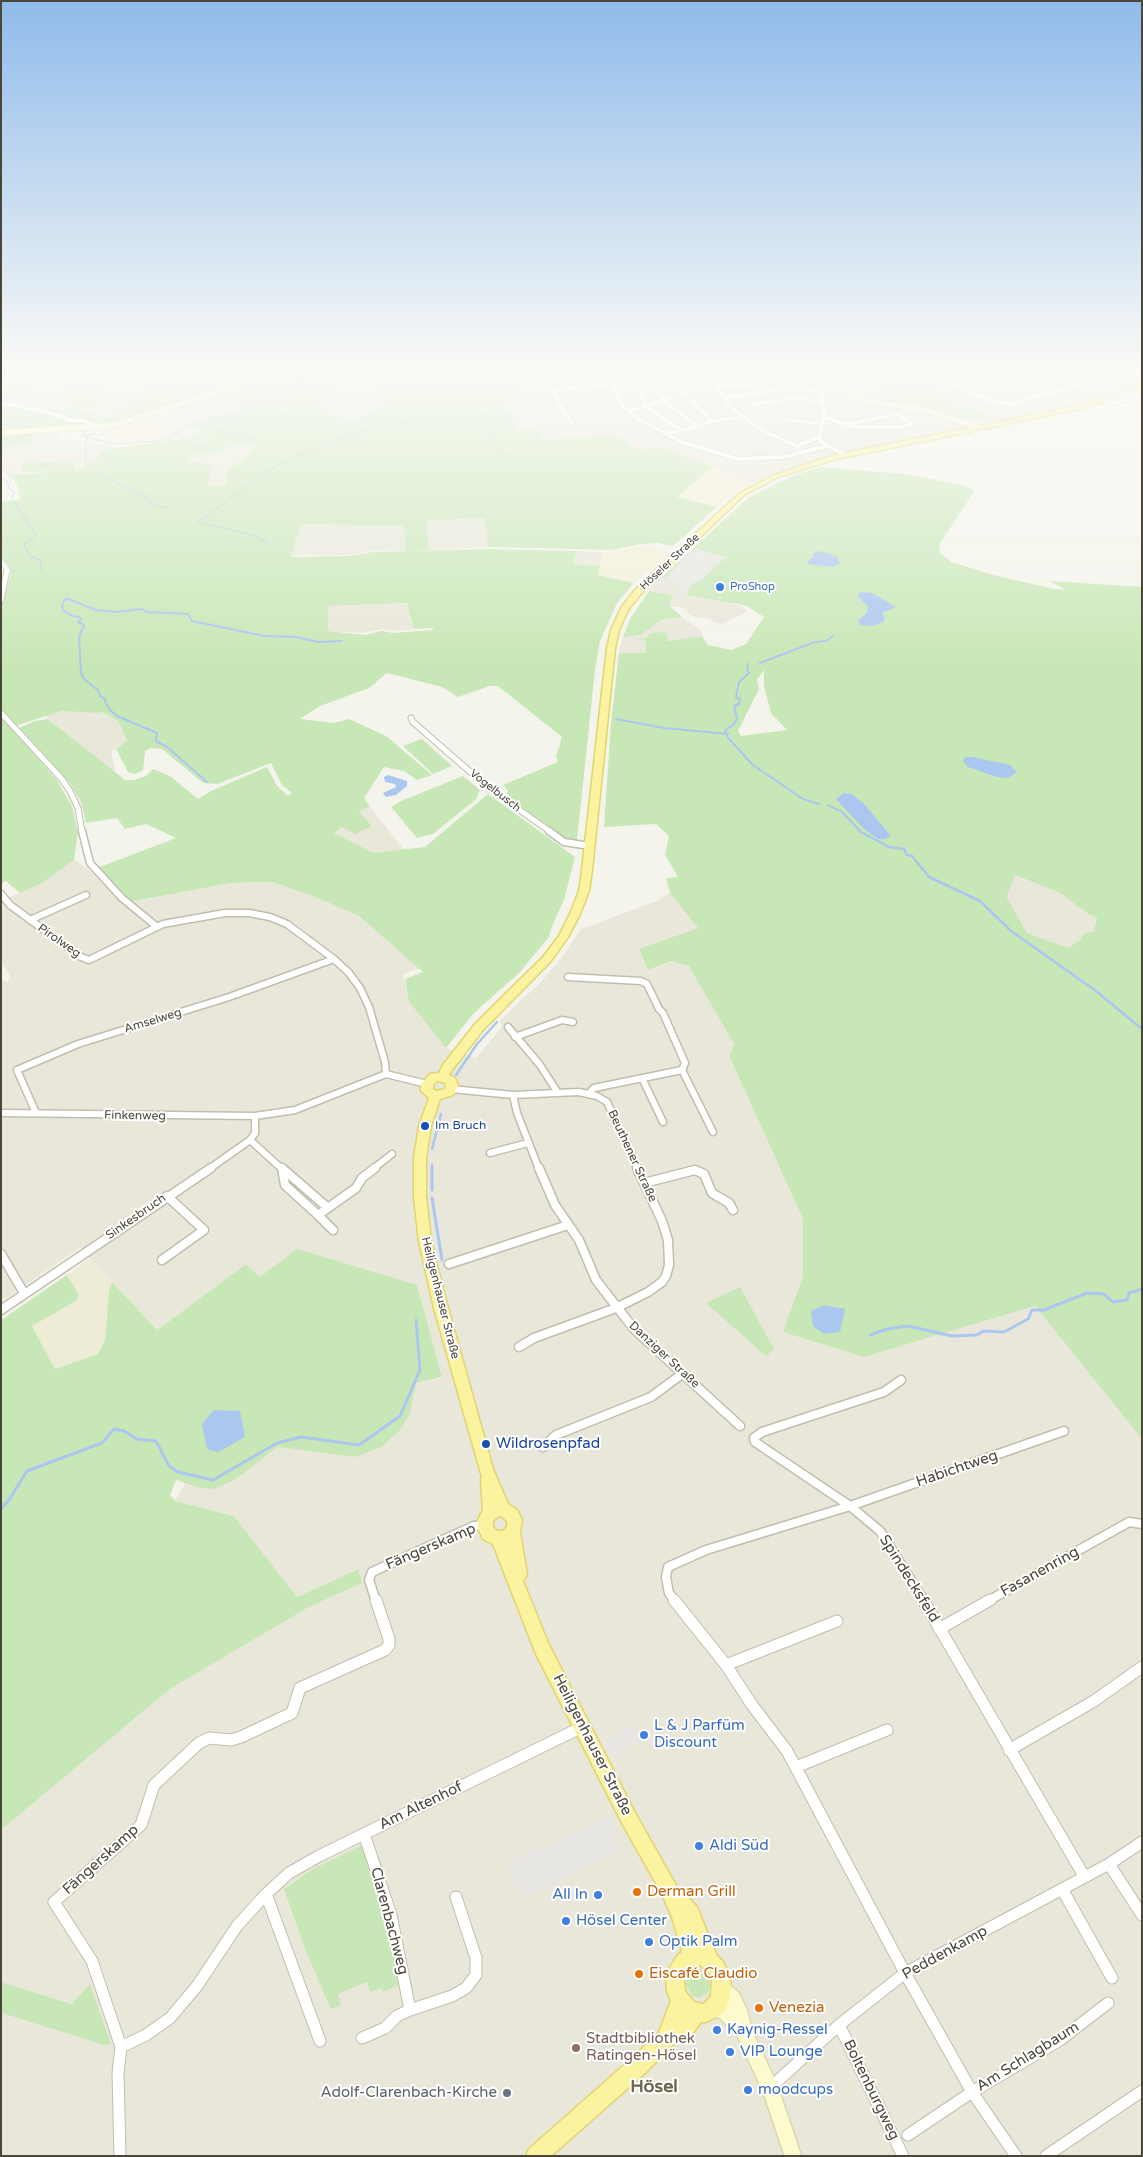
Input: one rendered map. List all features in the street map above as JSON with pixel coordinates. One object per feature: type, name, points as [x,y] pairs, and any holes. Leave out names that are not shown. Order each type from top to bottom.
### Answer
[{"type":"main road","name":"Höseler Straße","points":[[590,846],[609,662],[616,630],[624,610],[636,594],[652,578],[742,494],[776,476],[803,468]]},
{"type":"main road","points":[[443,1077],[447,1068],[479,1027],[534,975],[564,937],[576,914],[584,891],[590,846]]},
{"type":"main road","points":[[434,1077],[443,1077],[451,1081],[451,1089],[445,1095],[435,1096],[427,1091],[426,1084],[434,1077]]},
{"type":"main road","name":"Heiligenhauser Straße","points":[[435,1096],[425,1126],[420,1158],[420,1197],[424,1234],[441,1308],[486,1469],[493,1516]]},
{"type":"main road","points":[[508,1512],[515,1521],[513,1532],[504,1539],[498,1539],[489,1535],[493,1516],[508,1512]]},
{"type":"main road","name":"Heiligenhauser Straße","points":[[513,1532],[524,1599]]},
{"type":"main road","name":"Heiligenhauser Straße","points":[[498,1539],[524,1599],[542,1648],[628,1817],[668,1888],[691,1913],[699,1930],[701,1958]]},
{"type":"main road","points":[[536,2156],[666,2038],[686,2026],[705,2011],[720,2000],[721,1978],[717,1968],[701,1958],[684,1961],[678,1969],[675,1980],[676,1991],[680,2001],[687,2009],[705,2011],[724,2011],[745,2034]]},
{"type":"main road","points":[[722,1989],[732,1997],[739,2011],[745,2034],[770,2088],[793,2156]]},
{"type":"main road","points":[[666,2038],[680,2001]]},
{"type":"street","points":[[1,561],[8,571],[1,600]]},
{"type":"street","points":[[1,713],[61,778],[70,791],[78,808],[87,857],[95,869],[122,898],[156,926],[225,913],[249,913],[270,917],[287,924],[334,959],[349,973],[360,988],[369,1007],[385,1062],[386,1074],[426,1084]]},
{"type":"street","name":"Vogelbusch","points":[[411,718],[413,722],[491,790],[564,842],[590,846]]},
{"type":"street","name":"Pirolweg","points":[[1,894],[10,905],[30,920],[81,957],[89,960],[156,926]]},
{"type":"street","name":"Pirolweg","points":[[30,920],[86,895]]},
{"type":"street","name":"Amselweg","points":[[36,1113],[17,1070],[78,1044],[229,997],[334,959]]},
{"type":"street","points":[[568,977],[641,981],[647,984],[681,1051],[685,1063],[682,1070],[713,1132]]},
{"type":"street","points":[[515,1036],[562,1020],[572,1022]]},
{"type":"street","points":[[508,1027],[540,1065],[558,1094]]},
{"type":"street","points":[[451,1089],[513,1096],[589,1092],[594,1088],[682,1070]]},
{"type":"street","name":"Finkenweg","points":[[1,1113],[269,1115],[295,1110],[386,1074]]},
{"type":"street","points":[[642,1078],[663,1122]]},
{"type":"street","name":"Beuthener Straße","points":[[519,1347],[534,1338],[616,1308],[648,1292],[662,1282],[666,1276],[669,1265],[668,1240],[607,1102],[589,1092]]},
{"type":"street","name":"Danziger Straße","points":[[513,1096],[514,1106],[528,1143],[555,1205],[579,1240],[596,1280],[634,1329],[740,1426]]},
{"type":"street","points":[[256,1116],[254,1133],[250,1140],[328,1208]]},
{"type":"street","name":"Sinkesbruch","points":[[1,1310],[250,1140]]},
{"type":"street","points":[[490,1154],[528,1143]]},
{"type":"street","points":[[318,1215],[356,1188],[362,1178],[392,1154]]},
{"type":"street","points":[[282,1168],[285,1185],[333,1230]]},
{"type":"street","points":[[644,1183],[695,1170],[704,1174],[712,1193],[729,1203],[733,1210]]},
{"type":"street","points":[[162,1260],[204,1230],[167,1196]]},
{"type":"street","points":[[449,1264],[568,1225]]},
{"type":"street","points":[[1,1254],[24,1293]]},
{"type":"street","points":[[543,1447],[556,1435],[651,1397],[682,1374]]},
{"type":"street","points":[[850,1506],[771,1454],[755,1442],[754,1438],[762,1432],[884,1392],[901,1380]]},
{"type":"street","name":"Habichtweg","points":[[850,1506],[1064,1431]]},
{"type":"street","points":[[850,1506],[706,1550],[668,1567],[666,1577],[669,1593],[713,1651],[726,1665],[796,1767],[905,1973]]},
{"type":"street","name":"Spindecksfeld","points":[[850,1506],[880,1531],[900,1561],[1084,1876]]},
{"type":"street","name":"Fängerskamp","points":[[121,2047],[92,1961],[54,1902],[142,1825],[154,1785],[199,1743],[209,1738],[231,1740],[292,1713],[300,1688],[385,1650],[389,1646],[389,1639],[369,1580],[372,1572],[493,1516]]},
{"type":"street","name":"Fasanenring","points":[[939,1629],[1130,1522],[1142,1524]]},
{"type":"street","points":[[726,1665],[837,1621]]},
{"type":"street","points":[[1009,1750],[1094,1700],[1142,1667]]},
{"type":"street","name":"Am Altenhof","points":[[121,2047],[146,2035],[170,2018],[197,1986],[237,1926],[266,1894],[289,1873],[318,1856],[583,1727]]},
{"type":"street","points":[[796,1767],[887,1730]]},
{"type":"street","name":"Clarenbachweg","points":[[364,1834],[391,1915],[410,2010]]},
{"type":"street","name":"Peddenkamp","points":[[770,2088],[839,2025],[905,1973],[1109,1864],[1142,1842]]},
{"type":"street","points":[[1109,1864],[1142,1915]]},
{"type":"street","points":[[1062,1889],[1112,1978]]},
{"type":"street","points":[[266,1894],[320,2041]]},
{"type":"street","points":[[362,2038],[385,2028],[397,2016],[452,1996],[466,1988],[476,1975],[476,1958],[456,1897]]},
{"type":"street","name":"Am Schlagbaum","points":[[905,1973],[972,2092],[1016,2156]]},
{"type":"street","name":"Am Schlagbaum","points":[[908,2135],[972,2092],[1060,2040],[1108,2003]]},
{"type":"street","name":"Boltenburgweg","points":[[839,2025],[903,2156]]},
{"type":"street","points":[[120,2156],[118,2073],[121,2047]]},
{"type":"street","points":[[1046,2156],[1142,2091]]},
{"type":"shaded area","points":[[1,468],[82,468],[22,475],[1,472]]},
{"type":"shaded area","points":[[192,468],[231,468],[228,469],[226,485],[208,487]]},
{"type":"shaded area","points":[[712,468],[753,483],[717,507],[677,497]]},
{"type":"shaded area","points":[[713,468],[796,468],[753,483]]},
{"type":"shaded area","points":[[485,518],[488,547],[429,550],[426,521]]},
{"type":"shaded area","points":[[301,524],[405,526],[405,551],[377,550],[347,555],[291,555]]},
{"type":"shaded area","points":[[648,546],[672,552],[634,583],[598,575],[603,552]]},
{"type":"shaded area","points":[[694,548],[726,557],[700,581],[692,584],[682,601],[674,600],[682,587],[664,579]]},
{"type":"shaded area","points":[[577,551],[603,552],[600,566],[573,564]]},
{"type":"shaded area","points":[[661,578],[689,588],[687,594],[742,606],[748,611],[722,624],[713,622],[710,619],[692,616],[681,607],[671,607],[670,601],[673,595],[649,591],[653,584]]},
{"type":"shaded area","points":[[408,603],[414,629],[392,631],[381,629],[362,633],[327,631],[328,606]]},
{"type":"shaded area","points":[[682,617],[702,631],[702,636],[668,641],[660,633],[656,632],[645,638],[630,640],[646,640],[646,653],[619,653],[623,637],[641,635],[661,620]]},
{"type":"shaded area","points":[[62,711],[103,712],[118,721],[127,740],[111,752],[116,774],[45,716]]},
{"type":"shaded area","points":[[370,807],[404,850],[374,853],[334,833],[342,827],[372,826],[359,811]]},
{"type":"shaded area","points":[[74,860],[88,869],[123,904],[231,883],[272,882],[313,896],[359,916],[420,968],[403,974],[409,1002],[446,1048],[476,1058],[503,1026],[499,1021],[541,982],[562,957],[581,929],[657,901],[670,893],[698,928],[639,950],[648,970],[672,961],[689,965],[734,1044],[729,1057],[803,1219],[803,1276],[784,1332],[864,1357],[1035,1306],[1142,1439],[1142,2156],[1,2156],[1,2013],[104,2045],[90,1985],[72,2004],[1,1982],[1,1830],[170,1689],[309,1607],[362,1583],[357,1569],[297,1597],[234,1516],[175,1501],[186,1482],[197,1487],[235,1480],[278,1447],[354,1457],[410,1414],[416,1383],[442,1378],[417,1285],[260,1277],[246,1264],[157,1330],[80,1248],[1,1302],[1,979],[7,982],[11,977],[1,963],[1,898],[3,900],[42,883]]},
{"type":"shaded area","points":[[1015,875],[1060,893],[1085,912],[1097,918],[1093,932],[1084,933],[1079,941],[1068,949],[1027,933],[1007,897]]},
{"type":"shaded area","points":[[90,1258],[112,1282],[109,1291],[105,1341],[98,1354],[55,1369],[32,1326],[76,1301],[79,1295],[67,1275]]},
{"type":"shaded area","points":[[631,1725],[639,1741],[615,1756],[607,1740]]},
{"type":"shaded area","points":[[608,1815],[621,1848],[519,1899],[507,1864]]},
{"type":"green space","points":[[22,468],[211,468],[208,486],[226,485],[227,469],[230,468],[712,468],[677,497],[717,507],[673,546],[658,543],[642,544],[611,550],[488,547],[485,518],[426,521],[429,550],[405,551],[404,526],[301,524],[292,557],[347,556],[373,552],[487,549],[577,551],[573,564],[600,566],[598,575],[634,583],[617,603],[600,641],[595,670],[577,840],[566,841],[506,796],[508,791],[503,785],[558,762],[556,757],[562,737],[498,686],[489,686],[458,697],[442,687],[387,673],[369,688],[320,706],[300,719],[334,723],[349,719],[386,736],[432,775],[417,780],[404,771],[384,767],[364,798],[370,807],[359,811],[372,826],[355,834],[342,827],[334,833],[374,853],[425,847],[488,794],[575,857],[564,900],[549,937],[519,973],[474,1013],[446,1048],[409,1002],[405,979],[423,972],[359,916],[313,896],[272,882],[231,883],[130,902],[97,868],[176,838],[146,824],[125,829],[117,818],[86,823],[81,802],[69,782],[19,728],[35,721],[48,719],[125,780],[134,780],[146,776],[153,769],[170,776],[198,799],[211,791],[267,767],[277,786],[288,796],[292,793],[282,785],[271,763],[217,784],[203,783],[162,749],[151,748],[145,751],[143,770],[135,774],[128,772],[116,749],[127,740],[118,721],[103,712],[62,711],[11,727],[57,780],[72,806],[78,832],[74,860],[42,883],[20,893],[6,881],[1,883],[1,603],[11,575],[8,565],[1,560],[1,502],[21,499],[16,482],[5,473],[22,475],[73,469],[23,472],[21,471]],"holes":[[[407,603],[414,629],[433,628],[433,630],[393,633],[382,631],[365,635],[328,631],[328,606]]]},
{"type":"green space","points":[[818,468],[906,474],[961,485],[975,490],[939,545],[940,553],[951,562],[993,575],[1055,589],[1067,590],[1049,581],[1142,587],[1142,1439],[1035,1306],[864,1357],[783,1332],[803,1276],[803,1219],[729,1056],[734,1044],[689,966],[671,961],[648,970],[639,949],[698,928],[670,893],[666,878],[678,877],[665,855],[669,836],[656,824],[604,827],[611,723],[619,653],[646,653],[646,640],[629,639],[645,638],[650,636],[647,635],[656,632],[666,633],[668,641],[702,636],[708,645],[731,650],[746,644],[764,617],[747,606],[687,595],[689,588],[661,578],[748,498],[790,477]],"holes":[[[764,670],[764,686],[771,713],[787,730],[741,736],[738,731],[759,689],[757,679]],[[1015,875],[1060,893],[1085,912],[1097,918],[1093,932],[1084,933],[1079,941],[1068,948],[1027,933],[1007,897]]]},
{"type":"green space","points":[[649,591],[673,595],[670,601],[671,607],[682,617],[661,620],[641,635],[623,637],[631,617]]},
{"type":"green space","points":[[422,739],[452,766],[433,774],[403,746]]},
{"type":"green space","points":[[463,776],[480,790],[476,799],[433,834],[417,838],[391,807],[401,801]]},
{"type":"green space","points":[[297,1249],[417,1285],[442,1377],[416,1383],[410,1414],[400,1430],[381,1447],[355,1457],[278,1447],[235,1480],[214,1489],[197,1487],[176,1480],[170,1495],[175,1501],[234,1516],[297,1597],[358,1569],[362,1583],[309,1607],[170,1689],[1,1830],[1,1320],[67,1275],[79,1295],[76,1301],[32,1326],[55,1369],[98,1354],[105,1341],[109,1291],[112,1282],[157,1330],[246,1264],[260,1277]]},
{"type":"green space","points":[[740,1287],[774,1349],[766,1356],[706,1303]]},
{"type":"green space","points":[[362,1845],[402,1983],[383,1992],[382,1988],[370,1992],[367,1982],[338,1994],[341,2005],[331,2009],[307,1954],[284,1889],[313,1869]]},
{"type":"green space","points":[[696,1969],[704,1971],[710,1982],[709,1991],[700,1998],[692,1996],[686,1984],[688,1976]]},
{"type":"green space","points":[[1,1982],[72,2004],[90,1984],[111,2044],[104,2045],[1,2013]]},
{"type":"water","points":[[821,551],[837,557],[840,563],[833,567],[808,564],[808,561],[813,557],[813,553]]},
{"type":"water","points":[[861,592],[872,593],[896,607],[882,613],[885,619],[883,622],[871,626],[861,625],[858,621],[867,613],[868,607],[857,595]]},
{"type":"water","points":[[965,757],[1010,765],[1017,772],[1008,778],[997,777],[968,767],[963,761]]},
{"type":"water","points":[[388,775],[407,781],[407,786],[396,795],[386,797],[383,793],[396,787],[395,784],[385,782],[384,777]]},
{"type":"water","points":[[844,793],[852,794],[865,805],[891,836],[885,839],[878,839],[864,829],[836,799]]},
{"type":"water","points":[[824,1305],[845,1309],[840,1332],[824,1334],[813,1326],[811,1311]]},
{"type":"water","points":[[214,1410],[240,1411],[245,1437],[218,1452],[207,1449],[202,1424]]},
{"type":"waterway","points":[[91,468],[132,491],[145,495],[147,502],[167,508]]},
{"type":"waterway","points":[[268,543],[252,535],[198,522],[274,468]]},
{"type":"waterway","points":[[1,478],[7,481],[9,489],[14,492],[12,498]]},
{"type":"waterway","points":[[13,500],[29,525]]},
{"type":"waterway","points":[[31,527],[36,537],[27,541],[24,546],[31,557],[40,560],[42,571]]},
{"type":"waterway","points":[[207,782],[167,747],[156,741],[157,733],[117,716],[110,710],[105,702],[106,700],[100,696],[98,690],[84,679],[81,673],[79,637],[84,625],[78,622],[81,619],[79,617],[72,616],[63,610],[62,605],[66,598],[96,610],[117,612],[142,609],[146,612],[188,614],[192,621],[264,636],[296,637],[318,642],[342,641]]},
{"type":"waterway","points":[[760,663],[815,642],[826,641],[833,636]]},
{"type":"waterway","points":[[726,734],[725,730],[733,725],[737,719],[734,706],[739,704],[740,699],[736,697],[739,682],[749,673],[747,670],[748,664]]},
{"type":"waterway","points":[[616,719],[664,728],[726,734]]},
{"type":"waterway","points":[[726,734],[728,738],[753,765],[803,799],[819,804]]},
{"type":"waterway","points":[[828,805],[842,812],[861,832]]},
{"type":"waterway","points":[[859,831],[889,847],[904,849],[907,855],[912,856],[929,877],[980,901],[1011,931],[1096,991],[1142,1029]]},
{"type":"waterway","points":[[456,1075],[477,1044],[497,1022]]},
{"type":"waterway","points":[[432,1149],[441,1114]]},
{"type":"waterway","points":[[432,1165],[432,1190]]},
{"type":"waterway","points":[[432,1198],[442,1260]]},
{"type":"waterway","points":[[870,1335],[887,1329],[908,1326],[952,1336],[977,1335],[983,1331],[1004,1332],[1028,1319],[1032,1310],[1044,1310],[1087,1293],[1104,1294],[1113,1302],[1127,1300],[1129,1293],[1142,1289]]},
{"type":"waterway","points":[[1,1509],[9,1500],[27,1471],[102,1443],[114,1429],[124,1431],[137,1439],[156,1441],[169,1466],[178,1472],[213,1480],[277,1443],[301,1437],[359,1445],[400,1416],[420,1370],[416,1320]]},
{"type":"place","name":"ProShop","points":[[720,587]]},
{"type":"place","name":"Im Bruch","points":[[425,1126]]},
{"type":"place","name":"Wildrosenpfad","points":[[486,1444]]},
{"type":"place","name":"L & J Parfüm Discount","points":[[644,1735]]},
{"type":"place","name":"Aldi Süd","points":[[699,1846]]},
{"type":"place","name":"Derman Grill","points":[[637,1892]]},
{"type":"place","name":"All In","points":[[598,1895]]},
{"type":"place","name":"Hösel Center","points":[[566,1921]]},
{"type":"place","name":"Optik Palm","points":[[649,1942]]},
{"type":"place","name":"Eiscafé Claudio","points":[[639,1974]]},
{"type":"place","name":"Venezia","points":[[759,2008]]},
{"type":"place","name":"Kaynig-Ressel","points":[[717,2030]]},
{"type":"place","name":"Stadtbibliothek Ratingen-Hösel","points":[[576,2048]]},
{"type":"place","name":"VIP Lounge","points":[[730,2052]]},
{"type":"place","name":"moodcups","points":[[748,2090]]},
{"type":"place","name":"Adolf-Clarenbach-Kirche","points":[[507,2093]]},
{"type":"district","name":"Hösel","points":[[654,2087]]}]
